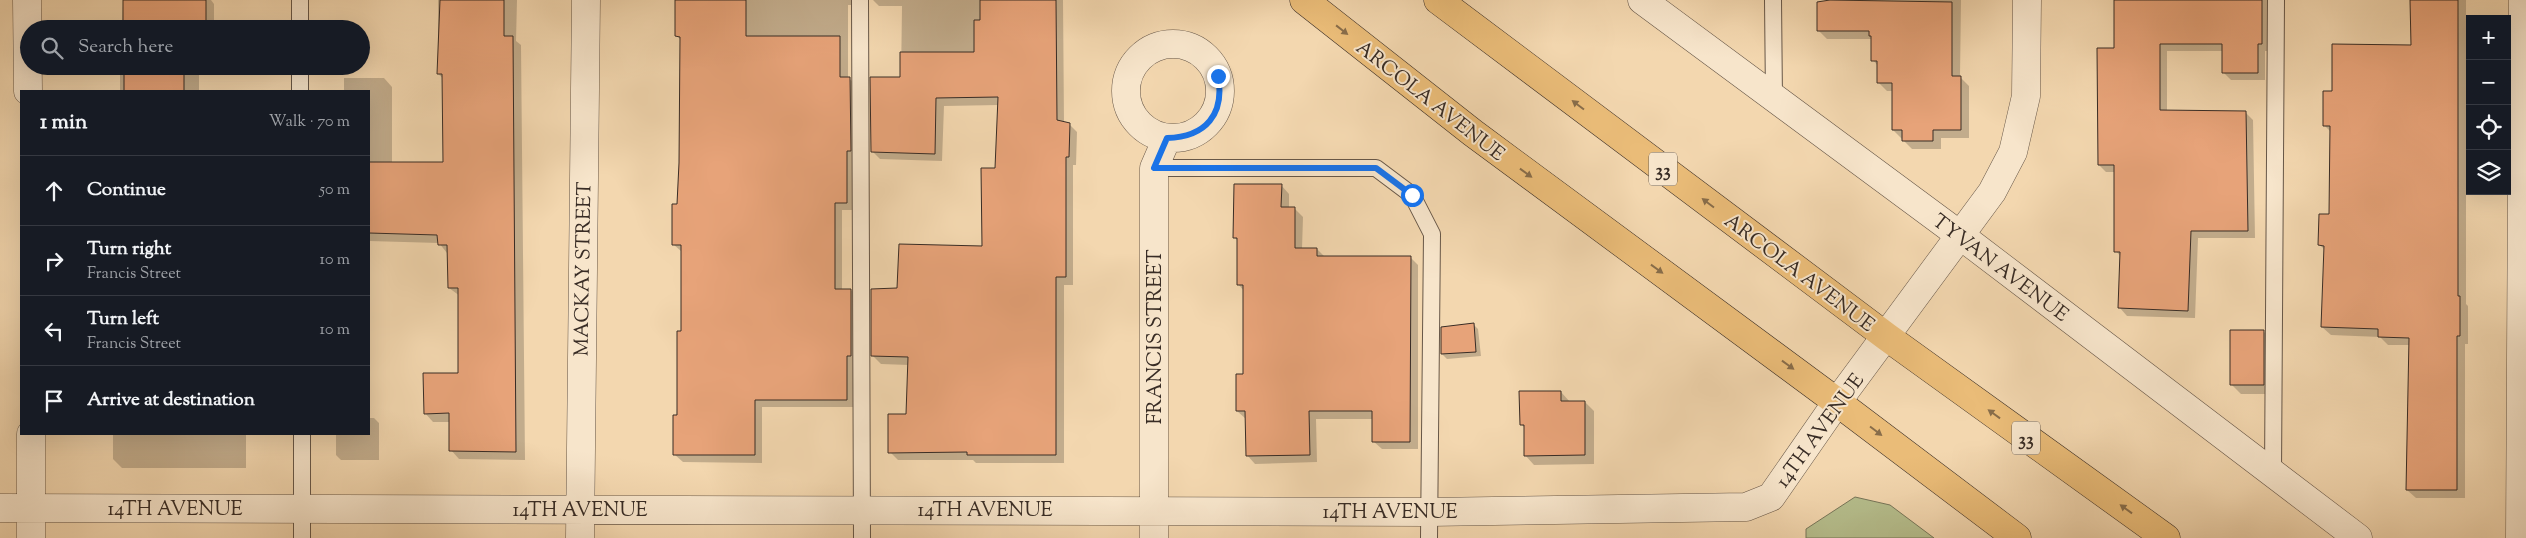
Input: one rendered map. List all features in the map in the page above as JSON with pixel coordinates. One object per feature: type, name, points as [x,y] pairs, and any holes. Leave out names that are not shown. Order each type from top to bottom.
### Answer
[{"type":"main road","name":"ARCOLA AVENUE","points":[[1304,0],[1472,134],[1837,402],[2017,538]]},
{"type":"main road","name":"ARCOLA AVENUE","points":[[1438,0],[1887,337],[2166,538]]},
{"type":"street","points":[[27,0],[27,20]]},
{"type":"street","name":"MACKAY STREET","points":[[580,538],[586,0]]},
{"type":"street","name":"TYVAN AVENUE","points":[[1642,0],[1961,236],[2358,538]]},
{"type":"street","name":"14TH AVENUE","points":[[0,508],[1154,509],[1429,525],[1746,507],[1771,498],[1837,402],[1887,337],[1992,192],[2013,152],[2026,96],[2026,0]]},
{"type":"street","points":[[2520,538],[2522,0]]},
{"type":"street","points":[[28,75],[28,90]]},
{"type":"street","name":"FRANCIS STREET","points":[[1154,538],[1154,168],[1167,138]]},
{"type":"street","points":[[31,435],[31,538]]},
{"type":"lane","points":[[300,0],[300,20]]},
{"type":"lane","points":[[860,0],[862,538]]},
{"type":"lane","points":[[1773,0],[1774,99]]},
{"type":"lane","points":[[2273,474],[2276,0]]},
{"type":"lane","points":[[300,75],[300,90]]},
{"type":"lane","points":[[1154,168],[1376,168],[1412,195],[1432,234],[1429,525]]},
{"type":"lane","points":[[302,435],[302,538]]},
{"type":"green space","points":[[1855,497],[1890,505],[1934,538],[1806,538],[1806,529]]},
{"type":"building","points":[[123,0],[206,0],[206,20],[123,20]]},
{"type":"building","points":[[440,0],[504,0],[504,36],[513,36],[516,452],[449,451],[449,413],[424,414],[423,373],[458,373],[458,288],[448,288],[447,245],[438,245],[437,235],[370,233],[370,162],[443,162],[442,74],[437,74]]},
{"type":"building","points":[[675,0],[746,0],[746,36],[840,36],[840,77],[850,77],[851,151],[847,151],[847,203],[835,203],[835,289],[851,289],[851,356],[847,356],[847,400],[755,400],[755,455],[673,455],[673,415],[677,415],[677,331],[681,331],[681,245],[672,245],[672,204],[677,204],[679,163],[680,37],[675,36]]},
{"type":"building","points":[[980,0],[1056,0],[1057,120],[1070,123],[1069,157],[1066,157],[1066,277],[1056,277],[1056,455],[967,455],[967,452],[888,453],[888,414],[906,414],[908,357],[871,356],[871,289],[897,288],[899,244],[982,246],[981,168],[995,168],[998,97],[936,98],[935,154],[871,152],[870,77],[900,77],[900,52],[974,52],[974,20],[980,20]]},
{"type":"building","points":[[1830,0],[1952,2],[1952,76],[1961,76],[1961,130],[1933,130],[1933,141],[1902,141],[1902,130],[1892,130],[1892,83],[1877,83],[1877,61],[1871,61],[1871,36],[1869,36],[1869,31],[1817,31],[1817,2]]},
{"type":"building","points":[[2114,0],[2262,0],[2262,44],[2258,44],[2258,73],[2222,73],[2222,44],[2160,44],[2160,110],[2246,111],[2248,231],[2191,231],[2188,311],[2118,308],[2120,252],[2114,252],[2114,165],[2098,165],[2097,48],[2114,48]]},
{"type":"building","points":[[2410,0],[2458,0],[2458,296],[2460,296],[2460,336],[2457,336],[2457,490],[2406,490],[2409,338],[2378,337],[2378,329],[2321,327],[2324,246],[2318,245],[2319,214],[2329,214],[2330,126],[2323,126],[2323,91],[2332,91],[2332,44],[2411,45]]},
{"type":"building","points":[[124,75],[184,75],[184,90],[124,90]]},
{"type":"building","points":[[1234,184],[1282,184],[1281,207],[1295,207],[1295,248],[1317,248],[1317,256],[1411,256],[1410,442],[1372,442],[1372,411],[1309,411],[1310,455],[1246,456],[1245,411],[1236,411],[1236,374],[1243,374],[1243,285],[1237,285],[1237,238],[1233,238]]},
{"type":"building","points":[[1474,323],[1476,352],[1441,354],[1441,327]]},
{"type":"building","points":[[2230,330],[2264,330],[2264,385],[2230,385]]},
{"type":"building","points":[[1519,391],[1561,391],[1561,401],[1585,401],[1585,455],[1524,456],[1524,425],[1520,425]]},
{"type":"route","points":[[1218,76],[1221,91],[1218,107],[1210,121],[1198,132],[1183,138],[1167,138],[1154,168],[1376,168],[1412,195]]}]
